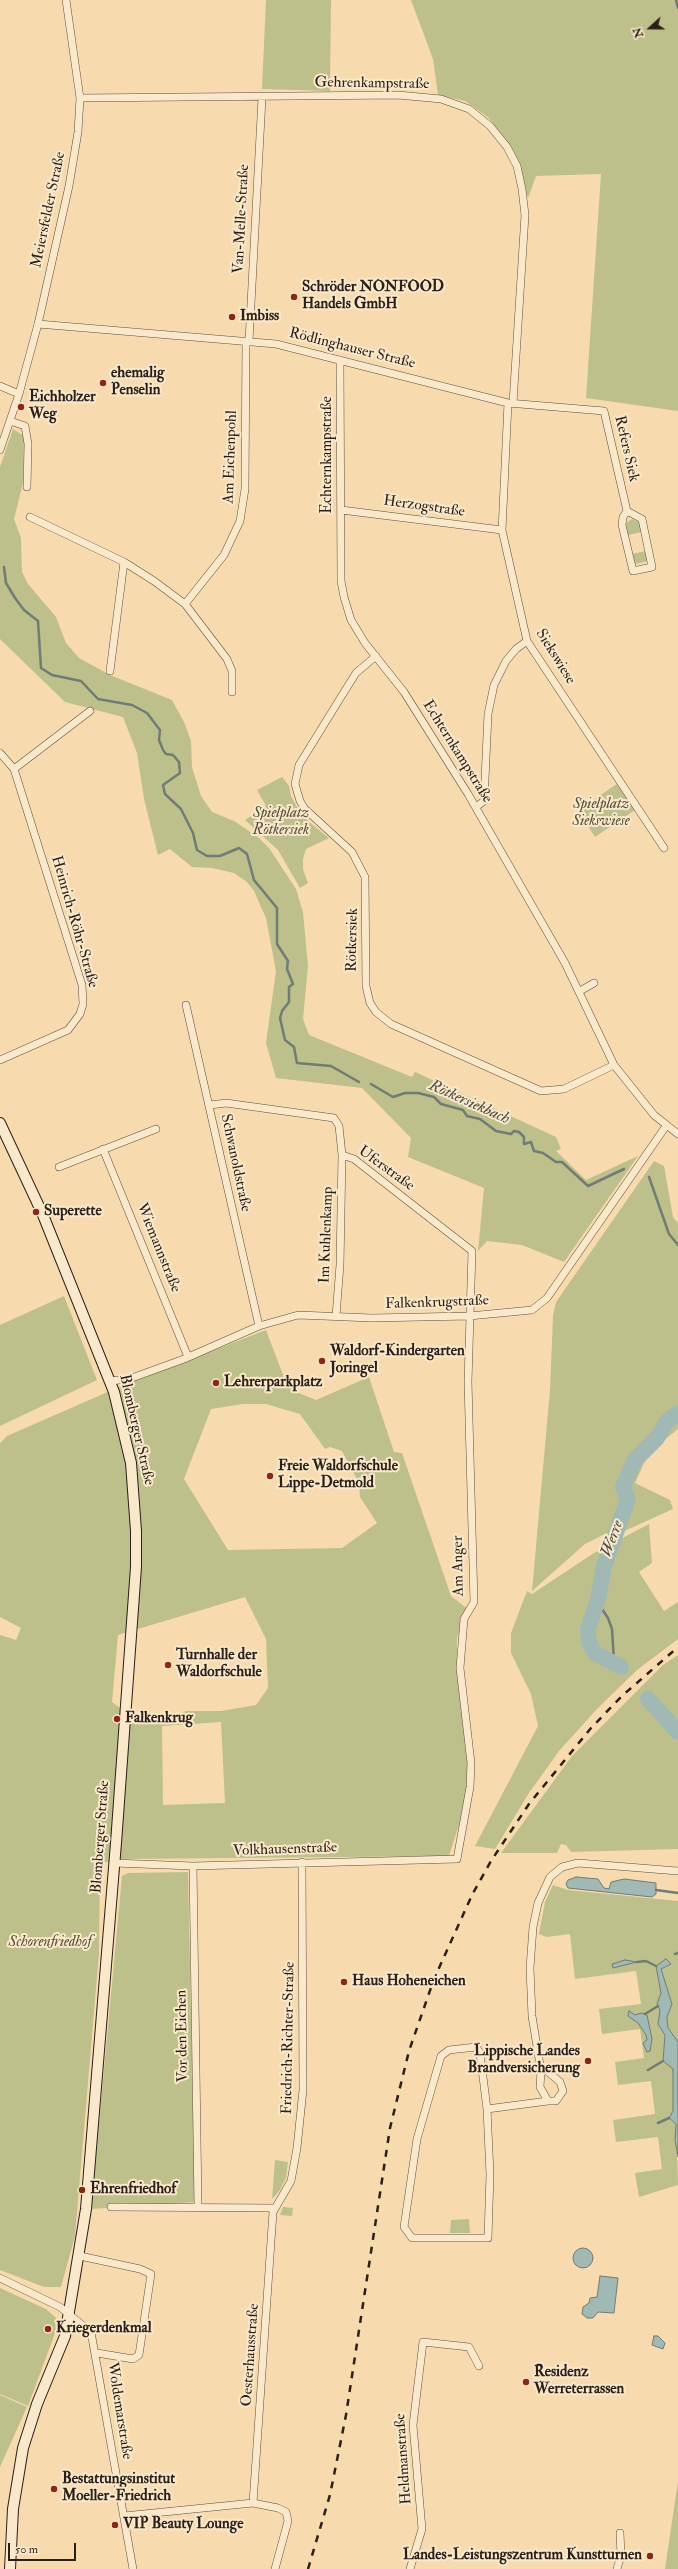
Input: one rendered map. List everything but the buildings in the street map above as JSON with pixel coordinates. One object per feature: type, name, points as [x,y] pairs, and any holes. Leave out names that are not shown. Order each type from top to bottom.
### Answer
[{"type":"street","name":"Meiersfelder Straße","points":[[0,450],[19,394],[38,324],[69,186],[78,132],[80,98],[66,0]]},
{"type":"street","name":"Gehrenkampstraße","points":[[80,98],[262,98],[333,95],[398,95],[441,99],[469,109],[490,126],[507,147],[518,166],[525,215],[511,403]]},
{"type":"street","name":"Van-Melle-Straße","points":[[247,341],[262,98]]},
{"type":"street","name":"Rödlinghauser Straße","points":[[38,324],[276,344],[511,403]]},
{"type":"street","name":"Am Eichenpohl","points":[[185,604],[224,555],[240,521],[245,489],[247,341]]},
{"type":"street","name":"Echternkampstraße","points":[[340,360],[341,510],[344,597],[358,632],[404,692],[476,807],[580,991],[614,1065],[636,1095],[666,1126]]},
{"type":"street","points":[[0,386],[19,394]]},
{"type":"street","name":"Refers Siek","points":[[511,403],[604,411],[627,511],[623,517],[622,525],[633,571],[652,567],[642,519],[627,511]]},
{"type":"street","name":"Siekswiese","points":[[511,403],[502,530],[527,641],[664,848]]},
{"type":"street","points":[[10,421],[25,426],[28,444],[27,487]]},
{"type":"street","name":"Herzogstraße","points":[[341,510],[502,530]]},
{"type":"street","points":[[30,517],[124,562],[154,581],[185,604],[227,659],[232,672],[232,692]]},
{"type":"street","points":[[110,671],[124,562]]},
{"type":"street","points":[[476,807],[484,801],[487,721],[494,685],[506,661],[516,649],[527,641]]},
{"type":"street","name":"Rötkersiek","points":[[376,656],[356,673],[299,765],[295,784],[300,801],[305,809],[352,852],[365,877],[366,986],[370,1002],[376,1012],[391,1024],[541,1091],[557,1091],[568,1088],[614,1065]]},
{"type":"street","points":[[14,769],[90,711]]},
{"type":"street","name":"Heinrich-Röhr-Straße","points":[[0,753],[14,769],[80,978],[83,1004],[80,1014],[68,1030],[0,1059]]},
{"type":"street","points":[[580,991],[594,983]]},
{"type":"street","name":"Schwanoldstraße","points":[[186,1004],[210,1105],[225,1184],[259,1326]]},
{"type":"street","name":"Uferstraße","points":[[210,1105],[226,1103],[334,1118],[339,1126],[342,1156],[354,1159],[471,1249],[473,1256],[469,1316]]},
{"type":"street","name":"Blomberger Straße","points":[[0,1123],[43,1215],[110,1381],[131,1463],[136,1516],[136,1567],[86,2209],[80,2256],[65,2336],[38,2404],[23,2448],[13,2509],[10,2569]]},
{"type":"street","points":[[666,1126],[678,1134]]},
{"type":"street","name":"Falkenkrugstraße","points":[[110,1381],[129,1379],[188,1358],[259,1326],[298,1315],[372,1318],[469,1316],[527,1312],[542,1304],[621,1193],[666,1126]]},
{"type":"street","points":[[59,1167],[156,1128]]},
{"type":"street","name":"Wiemannstraße","points":[[103,1149],[188,1358]]},
{"type":"street","name":"Im Kuhlenkamp","points":[[336,1316],[340,1265],[342,1156]]},
{"type":"street","name":"Am Anger","points":[[457,1859],[466,1813],[471,1764],[460,1668],[464,1618],[474,1602],[468,1382],[469,1316]]},
{"type":"street","name":"Volkhausenstraße","points":[[114,1863],[193,1866],[457,1859]]},
{"type":"street","name":"Friedrich-Richter-Straße","points":[[274,2208],[287,2191],[291,2182],[297,2148],[302,2090],[302,1862]]},
{"type":"street","points":[[548,2101],[540,2088],[541,2071],[532,2016],[530,1968],[533,1927],[542,1892],[550,1877],[562,1867],[583,1863],[678,1870]]},
{"type":"street","name":"Vor den Eichen","points":[[193,1866],[198,2206]]},
{"type":"street","points":[[476,2047],[480,2053],[487,2109],[490,2174],[488,2238],[412,2238],[404,2227],[417,2139],[441,2056],[449,2050],[476,2047]]},
{"type":"street","points":[[487,2109],[556,2101],[563,2091],[560,2082],[555,2076],[547,2071],[541,2071]]},
{"type":"street","points":[[112,2207],[198,2206],[274,2208]]},
{"type":"street","name":"Oesterhausstraße","points":[[253,2503],[274,2208]]},
{"type":"street","points":[[80,2256],[140,2269],[151,2274],[139,2355],[133,2359],[97,2353]]},
{"type":"street","name":"Woldemarstraße","points":[[0,2278],[26,2288],[60,2306],[91,2332],[97,2353],[133,2569]]},
{"type":"street","name":"Heldmanstraße","points":[[410,2569],[422,2529],[413,2425],[423,2342],[469,2347],[479,2366]]},
{"type":"street","points":[[124,2516],[253,2503],[278,2508],[286,2512],[288,2521],[275,2569]]},
{"type":"street","points":[[617,2569],[621,2555],[620,2533]]},
{"type":"green space","points":[[266,0],[331,0],[330,91],[262,89]]},
{"type":"green space","points":[[411,0],[678,0],[678,411],[586,398],[601,174],[536,176],[528,198],[514,152],[489,118],[465,101],[438,95],[433,59]]},
{"type":"green space","points":[[13,429],[24,436],[23,483],[14,519],[21,538],[22,572],[28,584],[56,617],[66,643],[79,658],[110,675],[172,700],[184,722],[191,741],[192,767],[201,796],[212,812],[234,821],[258,837],[269,848],[296,889],[303,912],[308,966],[303,1019],[309,1035],[412,1077],[415,1072],[556,1137],[561,1149],[556,1151],[586,1180],[638,1156],[564,1262],[522,1245],[487,1241],[478,1251],[484,1188],[408,1157],[411,1138],[362,1088],[276,1078],[266,1043],[276,971],[266,918],[254,891],[247,882],[234,873],[212,868],[192,867],[170,849],[158,855],[144,799],[137,753],[123,717],[65,702],[0,639],[0,467]]},
{"type":"green space","points":[[632,519],[640,523],[642,532],[628,535],[626,523]]},
{"type":"green space","points":[[646,551],[648,561],[635,564],[632,554]]},
{"type":"green space","name":"Spielplatz Rötkersiek","points":[[282,777],[289,786],[291,796],[297,807],[309,822],[329,838],[306,849],[303,859],[303,869],[308,883],[300,888],[278,850],[245,820],[266,806],[257,790]]},
{"type":"green space","name":"Spielplatz Siekswiese","points":[[617,784],[635,810],[595,837],[578,810]]},
{"type":"green space","points":[[654,1161],[664,1166],[673,1217],[678,1223],[678,1429],[649,1452],[635,1483],[670,1500],[673,1509],[620,1533],[636,1495],[623,1507],[613,1530],[585,1544],[532,1591],[550,1390],[553,1316],[556,1302]]},
{"type":"green space","points":[[64,1296],[97,1380],[0,1426],[0,1325]]},
{"type":"green space","name":"Schorenfriedhof","points":[[266,1330],[285,1380],[294,1391],[316,1400],[369,1377],[394,1452],[402,1453],[451,1596],[469,1610],[457,1637],[457,1661],[468,1764],[467,1787],[463,1812],[449,1856],[125,1859],[100,1863],[99,1953],[75,2236],[61,2287],[44,2287],[0,2270],[0,1635],[16,1640],[21,1628],[0,1617],[0,1443],[7,1436],[119,1387]],"holes":[[[243,1404],[266,1404],[300,1414],[325,1449],[330,1447],[342,1451],[359,1483],[360,1497],[377,1523],[342,1548],[228,1550],[184,1479],[211,1409]],[[245,1597],[266,1639],[268,1688],[256,1705],[221,1711],[186,1711],[168,1720],[138,1722],[112,1702],[118,1635]],[[221,1722],[225,1803],[163,1805],[162,1726]]]},
{"type":"green space","points":[[649,1524],[652,1563],[639,1572],[664,1611],[678,1602],[678,1639],[637,1670],[598,1708],[559,1751],[529,1793],[495,1849],[475,1846],[538,1726],[531,1694],[511,1653],[511,1633],[527,1591],[532,1594],[594,1553]]},
{"type":"green space","points":[[678,1655],[678,1849],[571,1852],[566,1845],[561,1844],[557,1853],[501,1853],[572,1756],[663,1665]]},
{"type":"green space","points":[[188,1872],[195,2202],[91,2209],[122,1876],[128,1873]]},
{"type":"green space","points":[[553,1885],[568,1890],[678,1901],[678,2042],[668,2028],[667,2017],[672,2004],[661,1969],[670,1964],[656,1966],[661,1993],[657,2004],[660,2010],[659,2024],[665,2035],[663,2061],[674,2069],[673,2111],[669,2118],[676,2124],[678,2185],[639,2197],[635,2173],[662,2169],[658,2137],[616,2142],[613,2120],[655,2114],[651,2081],[618,2085],[615,2062],[644,2058],[640,2029],[602,2034],[599,2009],[641,2004],[636,1971],[575,1979],[570,1934],[547,1937],[539,1934],[545,1902]]},
{"type":"green space","points":[[275,2160],[288,2162],[286,2178],[280,2190],[272,2199]]},
{"type":"green space","points":[[283,2207],[293,2208],[292,2216],[280,2215]]},
{"type":"green space","points":[[469,2219],[470,2233],[450,2233],[451,2220]]},
{"type":"green space","points":[[0,2288],[46,2309],[56,2318],[57,2328],[28,2406],[0,2394]]},
{"type":"green space","points":[[0,2395],[27,2407],[0,2467]]},
{"type":"green space","points":[[678,2481],[678,2569],[665,2569]]},
{"type":"water","points":[[576,1877],[598,1879],[604,1888],[609,1889],[611,1882],[624,1879],[656,1883],[656,1894],[652,1897],[568,1888],[566,1884],[568,1880]]},
{"type":"water","points":[[666,1959],[671,1964],[661,1969],[672,2004],[667,2017],[668,2028],[678,2042],[678,2157],[675,2140],[676,2124],[669,2118],[673,2111],[673,2069],[663,2061],[665,2035],[658,2024],[660,2010],[657,2004],[661,1993],[656,1966]]},
{"type":"water","points":[[625,1960],[637,1962],[613,1968],[612,1964]]},
{"type":"water","points":[[629,2011],[635,2015],[641,2013],[647,2015],[652,2039],[650,2051],[647,2052],[643,2043],[647,2040],[646,2035],[638,2023],[628,2016]]},
{"type":"water","points":[[583,2248],[590,2251],[593,2258],[590,2265],[583,2268],[576,2265],[573,2258],[576,2251]]},
{"type":"water","points":[[600,2276],[618,2278],[614,2313],[598,2312],[593,2318],[587,2318],[582,2314],[583,2307],[589,2303],[590,2298],[597,2297]]},
{"type":"water","points":[[654,2336],[658,2336],[665,2343],[663,2349],[652,2345]]},
{"type":"waterway","points":[[676,0],[678,8]]},
{"type":"waterway","name":"Rötkersiekbach","points":[[4,567],[6,583],[15,598],[24,610],[38,621],[41,668],[52,675],[81,681],[98,699],[132,705],[147,713],[160,730],[159,740],[163,750],[166,754],[173,755],[179,762],[180,773],[163,785],[165,794],[181,809],[193,833],[197,850],[207,856],[220,856],[239,848],[247,854],[254,880],[277,908],[277,944],[288,961],[287,969],[293,984],[289,987],[289,1002],[282,1011],[280,1018],[285,1040],[294,1047],[297,1063],[331,1066],[359,1082]]},
{"type":"waterway","name":"Rötkersiekbach","points":[[371,1084],[393,1097],[405,1093],[418,1093],[434,1097],[441,1104],[463,1110],[467,1116],[480,1119],[496,1131],[511,1134],[514,1131],[519,1132],[524,1137],[524,1144],[531,1142],[534,1151],[543,1153],[556,1162],[562,1162],[588,1186],[624,1169]]},
{"type":"waterway","name":"Rötkersiekbach","points":[[649,1177],[669,1234],[678,1245]]},
{"type":"waterway","name":"Werre","points":[[621,1667],[595,1653],[589,1643],[588,1629],[598,1599],[604,1566],[628,1499],[623,1487],[634,1461],[657,1438],[667,1421],[678,1413]]},
{"type":"waterway","points":[[597,1602],[608,1618],[612,1629],[614,1662]]},
{"type":"waterway","name":"Werre","points":[[648,1699],[678,1732]]},
{"type":"waterway","points":[[656,1890],[678,1893]]},
{"type":"waterway","points":[[637,1962],[646,1961],[656,1966]]},
{"type":"waterway","points":[[645,2014],[658,2006]]},
{"type":"waterway","points":[[648,2070],[663,2061]]},
{"type":"waterway","points":[[658,2123],[669,2118]]},
{"type":"railway","points":[[308,2569],[330,2495],[346,2415],[390,2128],[409,2051],[434,1979],[472,1895],[491,1861],[529,1804],[591,1728],[622,1696],[678,1647]]},
{"type":"place","name":"Schröder NONFOOD Handels GmbH","points":[[294,297]]},
{"type":"place","name":"Imbiss","points":[[232,317]]},
{"type":"place","name":"ehemalig Penselin","points":[[103,383]]},
{"type":"place","name":"Eichholzer Weg","points":[[21,407]]},
{"type":"place","name":"Superette","points":[[36,1212]]},
{"type":"place","name":"Waldorf-Kindergarten Joringel","points":[[322,1361]]},
{"type":"place","name":"Lehrerparkplatz","points":[[216,1383]]},
{"type":"place","name":"Freie Waldorfschule Lippe-Detmold","points":[[270,1476]]},
{"type":"place","name":"Turnhalle der Waldorfschule","points":[[168,1665]]},
{"type":"place","name":"Falkenkrug","points":[[117,1719]]},
{"type":"place","name":"Haus Hoheneichen","points":[[344,1982]]},
{"type":"place","name":"Lippische Landes Brandversicherung","points":[[588,2061]]},
{"type":"place","name":"Ehrenfriedhof","points":[[82,2190]]},
{"type":"place","name":"Kriegerdenkmal","points":[[48,2329]]},
{"type":"place","name":"Residenz Werreterrassen","points":[[526,2382]]},
{"type":"place","name":"Bestattungsinstitut Moeller-Friedrich","points":[[54,2489]]},
{"type":"place","name":"VIP Beauty Lounge","points":[[115,2525]]},
{"type":"place","name":"Landes-Leistungszentrum Kunstturnen","points":[[650,2556]]}]
